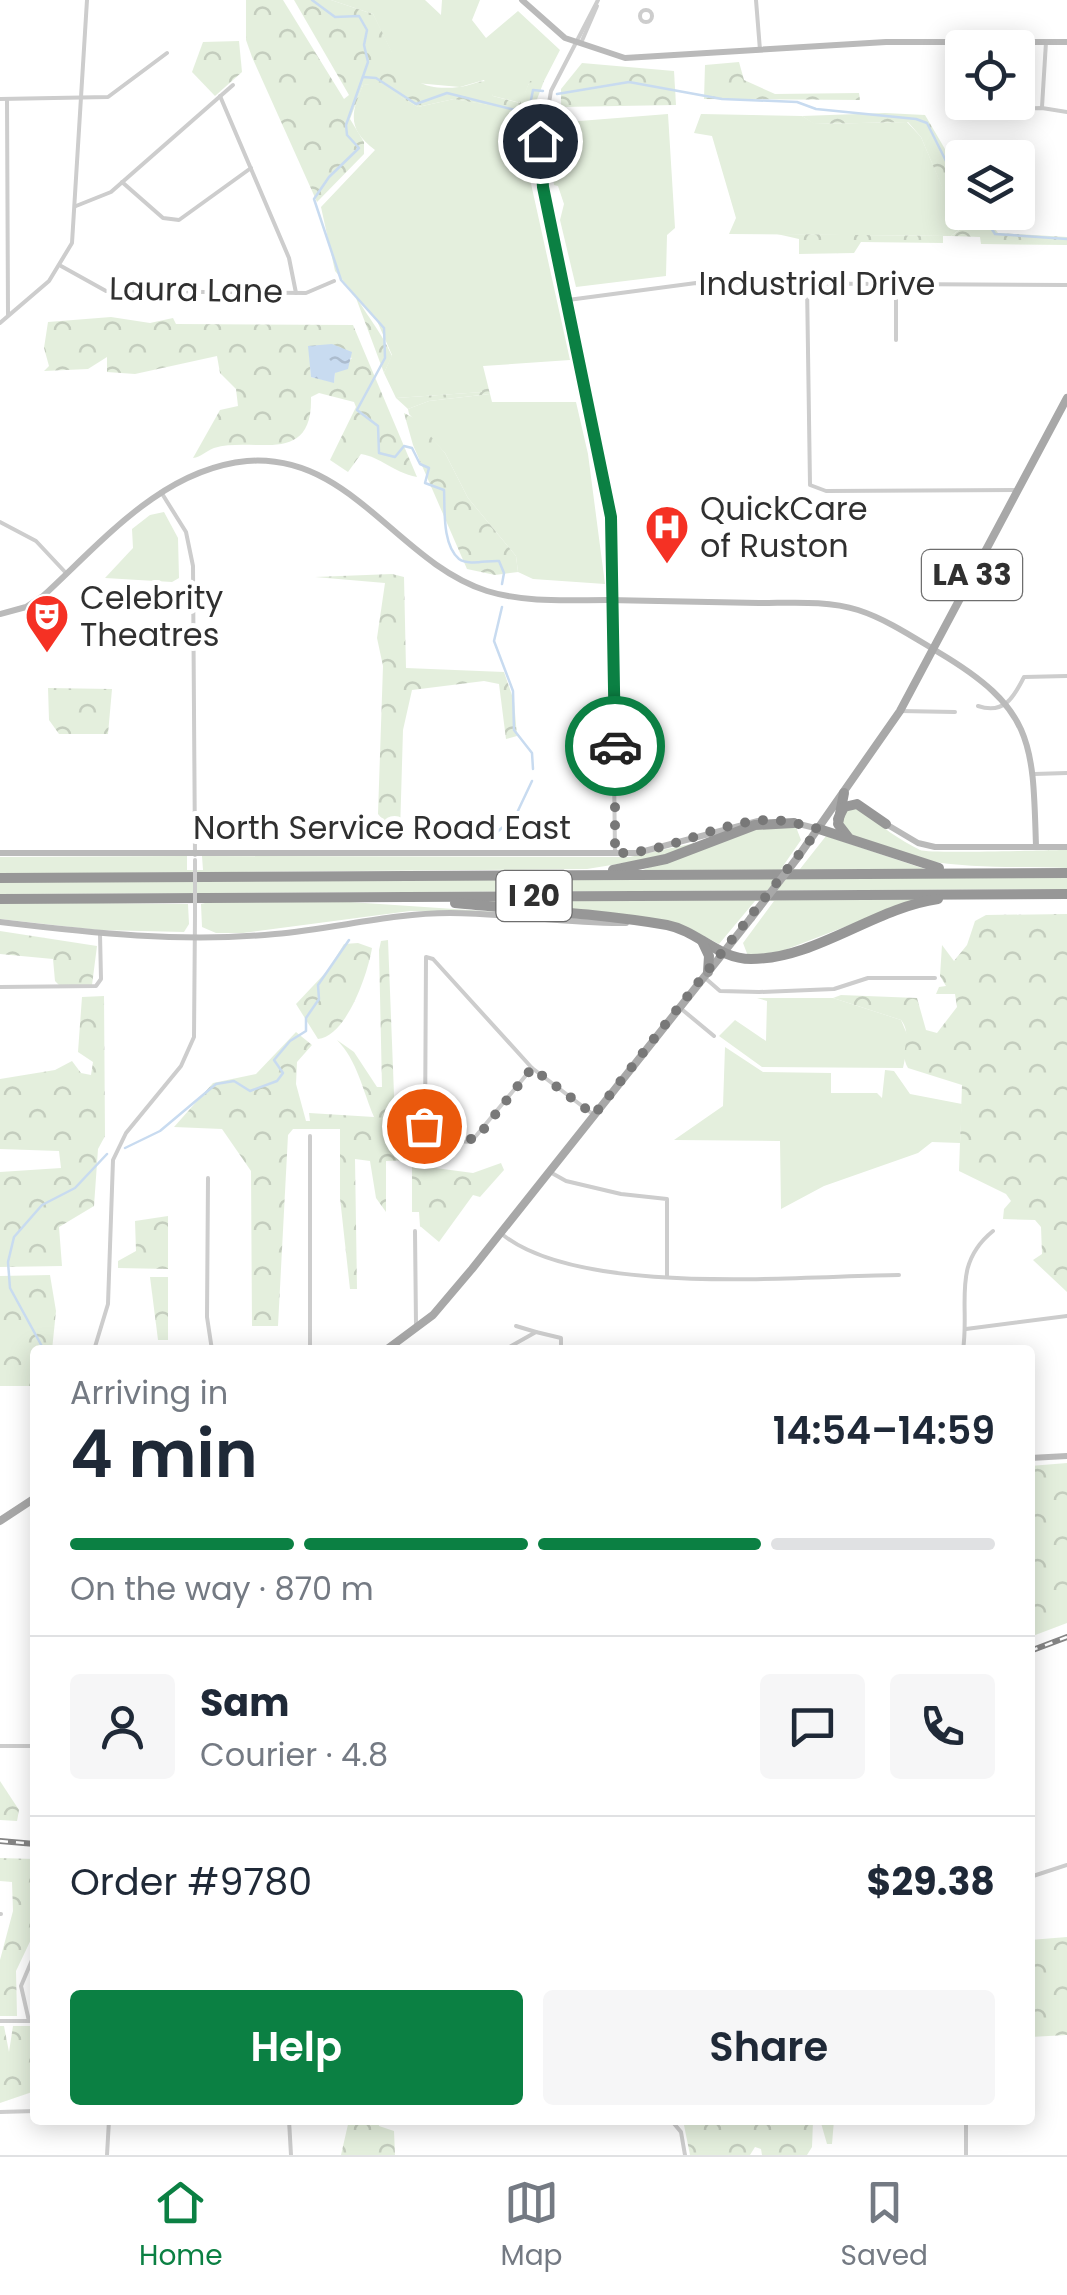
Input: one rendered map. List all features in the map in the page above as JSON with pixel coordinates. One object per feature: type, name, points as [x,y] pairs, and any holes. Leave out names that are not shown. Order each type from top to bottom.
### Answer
[{"type":"highway","points":[[844,793],[838,819],[842,832],[858,842]]},
{"type":"highway","points":[[838,819],[844,807],[857,804],[886,824]]},
{"type":"highway","points":[[588,874],[666,859],[755,825],[794,823]]},
{"type":"highway","points":[[819,829],[932,867],[1025,874]]},
{"type":"highway","name":"I 20","points":[[0,878],[1067,874]]},
{"type":"highway","points":[[404,898],[678,928],[723,954],[753,959],[779,954],[890,910],[972,893]]},
{"type":"highway","name":"I 20","points":[[0,899],[1067,894]]},
{"type":"highway","points":[[702,940],[710,956],[706,974]]},
{"type":"main road","name":"LA 33","points":[[403,1345],[502,1234],[819,829],[900,711],[1067,398]]},
{"type":"main road","points":[[0,1521],[30,1501]]},
{"type":"street","points":[[0,323],[61,266],[72,243],[87,0]]},
{"type":"street","points":[[522,0],[548,26],[577,44],[606,55],[641,58],[948,40],[1067,42]]},
{"type":"street","points":[[598,0],[546,105],[540,156],[610,508],[615,853]]},
{"type":"street","points":[[756,0],[760,50]]},
{"type":"street","points":[[642,1],[646,10]]},
{"type":"street","points":[[1042,108],[1046,42]]},
{"type":"street","points":[[8,315],[3,100],[79,99],[118,92],[167,52]]},
{"type":"street","points":[[76,206],[103,198],[233,84]]},
{"type":"street","points":[[220,96],[290,258],[296,293]]},
{"type":"street","points":[[1035,108],[1067,112]]},
{"type":"street","points":[[122,182],[164,218],[179,220],[251,168]]},
{"type":"street","name":"Laura Lane","points":[[61,266],[106,290],[296,293],[313,292],[334,281]]},
{"type":"street","points":[[806,284],[810,485],[820,491],[1017,490]]},
{"type":"street","points":[[896,284],[896,340]]},
{"type":"street","name":"Industrial Drive","points":[[568,300],[662,285],[1067,285]]},
{"type":"street","points":[[0,614],[26,607],[162,492],[185,478],[228,464],[294,465],[335,481],[412,550],[472,586],[531,600],[833,604],[859,610],[976,676],[1007,704],[1024,733],[1034,774],[1036,846]]},
{"type":"street","points":[[96,1345],[108,1308],[112,1160],[126,1133],[176,1072],[191,1046],[196,1026],[192,566],[186,532],[162,492]]},
{"type":"street","points":[[0,522],[36,541],[67,574]]},
{"type":"street","points":[[978,706],[998,708],[1007,704],[1018,693],[1024,678],[1067,676]]},
{"type":"street","points":[[900,711],[955,712]]},
{"type":"street","points":[[1034,774],[1067,773]]},
{"type":"street","name":"North Service Road East","points":[[0,853],[195,857],[615,853],[670,848],[746,822],[794,823],[819,829]]},
{"type":"street","points":[[886,824],[918,843],[935,847],[1067,847]]},
{"type":"street","points":[[0,922],[100,934],[195,937],[279,934],[355,921],[449,913],[643,923]]},
{"type":"street","points":[[0,987],[96,986],[101,979],[100,934]]},
{"type":"street","points":[[532,1068],[476,1139],[426,1137],[426,957],[433,959],[532,1068],[594,1115]]},
{"type":"street","points":[[706,974],[720,991],[743,992],[834,989],[868,978],[935,978]]},
{"type":"street","points":[[679,1007],[714,1036]]},
{"type":"street","points":[[310,1136],[310,1345]]},
{"type":"street","points":[[550,1172],[566,1181],[621,1194],[667,1199],[667,1276]]},
{"type":"street","points":[[208,1178],[207,1317],[211,1345]]},
{"type":"street","points":[[415,1231],[416,1330]]},
{"type":"street","points":[[964,1345],[962,1282],[968,1259],[993,1231]]},
{"type":"street","points":[[502,1234],[527,1250],[617,1276],[900,1275]]},
{"type":"street","points":[[966,1329],[1067,1316]]},
{"type":"street","points":[[516,1326],[561,1338],[561,1345]]},
{"type":"street","points":[[513,1345],[536,1332]]},
{"type":"street","points":[[1035,1458],[1067,1456]]},
{"type":"street","points":[[0,1746],[30,1746]]},
{"type":"street","points":[[1035,1875],[1067,1865]]},
{"type":"street","points":[[30,1965],[21,1986],[30,2015]]},
{"type":"street","points":[[0,2021],[30,2021]]},
{"type":"street","points":[[0,2112],[30,2111]]},
{"type":"street","points":[[108,2125],[108,2155]]},
{"type":"street","points":[[290,2125],[291,2155]]},
{"type":"street","points":[[674,2125],[685,2155]]},
{"type":"street","points":[[966,2125],[966,2155]]},
{"type":"green space","points":[[246,0],[283,0],[344,99],[349,95],[294,0],[331,0],[373,14],[403,69],[424,84],[440,88],[489,81],[493,96],[520,103],[530,81],[544,81],[534,107],[526,112],[454,99],[418,107],[377,84],[363,85],[350,119],[364,142],[364,154],[317,202],[246,40]]},
{"type":"green space","points":[[331,0],[425,0],[441,15],[442,0],[480,0],[472,20],[486,38],[518,11],[560,50],[544,81],[530,81],[521,103],[493,96],[484,80],[460,87],[416,83],[401,72],[373,14]]},
{"type":"green space","points":[[239,41],[242,72],[215,96],[192,72],[203,42]]},
{"type":"green space","points":[[739,62],[744,80],[775,94],[859,93],[860,100],[704,99],[705,65]]},
{"type":"green space","points":[[582,63],[674,71],[676,105],[561,107],[561,89]]},
{"type":"green space","points":[[377,83],[418,107],[454,99],[542,114],[538,143],[529,143],[528,132],[522,131],[520,143],[505,142],[504,149],[526,153],[529,148],[538,149],[538,161],[526,161],[570,360],[483,366],[483,392],[396,398],[384,373],[392,355],[377,321],[335,271],[321,207],[375,150],[356,128],[354,113],[363,85]]},
{"type":"green space","points":[[668,114],[675,228],[667,235],[666,276],[576,287],[560,220],[564,204],[558,186],[554,185],[550,161],[554,123]]},
{"type":"green space","points":[[701,114],[802,116],[815,124],[907,122],[921,137],[945,191],[945,230],[959,230],[951,236],[729,234],[736,218],[712,136],[694,133]]},
{"type":"green space","points":[[925,115],[945,149],[945,192],[921,137],[908,122],[814,124],[802,116]]},
{"type":"green space","points":[[959,230],[996,230],[1067,237],[1067,245],[981,244],[980,237],[951,236]]},
{"type":"green space","points":[[777,234],[943,236],[943,243],[861,242],[854,253],[799,254],[799,239]]},
{"type":"green space","points":[[353,290],[392,356],[384,373]]},
{"type":"green space","points":[[111,317],[150,323],[173,318],[176,324],[353,325],[417,477],[361,454],[348,472],[330,460],[356,407],[354,402],[319,393],[311,397],[309,419],[302,433],[292,441],[230,445],[193,458],[220,410],[238,406],[236,389],[220,373],[217,356],[135,374],[107,372],[107,357],[88,369],[44,371],[49,366],[44,348],[48,322]],"holes":[[[309,346],[352,358],[335,373],[334,382],[311,377]]]},
{"type":"green space","points":[[483,366],[490,394],[429,401],[408,409],[396,398],[482,392]]},
{"type":"green space","points":[[490,394],[492,402],[576,402],[588,454],[605,584],[533,579],[518,572],[516,556],[468,498],[445,453],[409,414],[408,409],[429,401]]},
{"type":"green space","points":[[404,413],[416,419],[445,453],[468,498],[516,556],[518,572],[495,575],[467,569],[413,445]]},
{"type":"green space","points":[[164,512],[178,538],[179,578],[172,582],[105,578],[133,548],[132,529],[150,515]]},
{"type":"green space","points":[[315,577],[404,577],[406,668],[504,672],[514,701],[517,736],[506,739],[499,684],[484,681],[412,690],[403,730],[400,833],[384,833],[384,821],[378,814],[383,666],[377,638],[385,583]]},
{"type":"green space","points":[[48,688],[112,689],[108,734],[59,734],[49,720]]},
{"type":"green space","points":[[844,809],[865,809],[890,832],[920,850],[1067,850],[1067,868],[950,864],[892,853],[841,827]]},
{"type":"green space","points":[[796,827],[801,840],[781,869],[800,869],[826,836],[925,869],[640,871],[754,829]]},
{"type":"green space","points":[[699,842],[673,855],[587,869],[0,874],[0,857],[187,856],[187,870],[203,870],[202,856],[630,857]]},
{"type":"green space","points":[[1067,877],[1067,889],[0,894],[0,882]]},
{"type":"green space","points":[[920,898],[782,951],[748,956],[743,943],[774,901],[755,901],[719,944],[680,924],[485,901]]},
{"type":"green space","points":[[335,901],[513,913],[410,911],[243,933],[216,933],[202,927],[201,904],[209,902]]},
{"type":"green space","points":[[0,902],[188,904],[189,924],[184,932],[98,930],[0,919]]},
{"type":"green space","points":[[1067,914],[1067,1292],[1033,1260],[1042,1254],[1041,1227],[1035,1220],[1003,1219],[1004,1209],[1011,1201],[1006,1194],[959,1171],[962,1085],[908,1068],[906,1032],[901,1020],[833,998],[917,998],[926,1030],[937,1033],[957,1007],[955,994],[936,994],[939,987],[946,986],[940,976],[942,945],[954,961],[967,945],[975,921],[986,915]]},
{"type":"green space","points":[[0,931],[97,946],[92,985],[60,986],[55,981],[53,959],[0,954]]},
{"type":"green space","points":[[388,940],[395,1120],[420,1128],[428,1167],[473,1173],[501,1163],[504,1170],[480,1197],[473,1195],[439,1242],[420,1226],[419,1212],[412,1212],[412,1160],[386,1161],[386,1212],[376,1198],[370,1161],[355,1159],[357,1289],[350,1289],[340,1198],[340,1129],[293,1129],[288,1135],[278,1326],[252,1326],[251,1171],[222,1129],[174,1127],[213,1083],[256,1074],[296,1032],[312,1045],[297,1062],[296,1084],[306,1121],[310,1121],[309,1113],[374,1117],[355,1066],[337,1040],[354,1052],[377,1087],[382,1087],[379,950],[381,941]]},
{"type":"green space","points":[[344,944],[372,948],[361,987],[338,1027],[318,1039],[296,1004],[328,970]]},
{"type":"green space","points":[[104,996],[105,1136],[98,1149],[94,1206],[59,1227],[62,1266],[0,1267],[0,1172],[61,1168],[59,1151],[0,1149],[0,1079],[55,1070],[72,1061],[81,1073],[91,1075],[93,1062],[78,1052],[82,997]]},
{"type":"green space","points":[[757,998],[833,998],[901,1020],[909,1039],[903,1068],[762,1067],[719,1036],[735,1020],[766,1041],[767,1001]]},
{"type":"green space","points":[[725,1047],[763,1072],[831,1073],[831,1093],[877,1093],[882,1098],[885,1070],[894,1071],[910,1094],[962,1104],[960,1143],[932,1142],[918,1153],[824,1186],[781,1209],[780,1141],[674,1140],[723,1106]]},
{"type":"green space","points":[[168,1216],[168,1269],[118,1268],[118,1261],[136,1251],[135,1221]]},
{"type":"green space","points":[[50,1275],[56,1311],[53,1345],[30,1345],[30,1386],[0,1386],[0,1276]]},
{"type":"green space","points":[[150,1277],[168,1277],[168,1340],[158,1340]]},
{"type":"green space","points":[[1067,1463],[1067,1623],[1035,1635],[1035,1525],[1035,1466]]},
{"type":"green space","points":[[0,1781],[19,1810],[17,1821],[0,1820]]},
{"type":"green space","points":[[0,1858],[30,1859],[30,1942],[16,1971],[17,2016],[0,2016],[0,1960],[13,1911],[12,1882],[0,1881]]},
{"type":"green space","points":[[1067,1937],[1067,2035],[1035,2037],[1035,1940]]},
{"type":"green space","points":[[0,2026],[4,2026],[9,2052],[13,2026],[30,2026],[30,2093],[0,2103]]},
{"type":"green space","points":[[348,2125],[379,2125],[394,2131],[395,2155],[341,2155]]},
{"type":"green space","points":[[684,2125],[813,2125],[812,2147],[807,2155],[762,2155],[761,2149],[755,2147],[750,2155],[690,2155]]},
{"type":"green space","points":[[822,2125],[834,2125],[832,2144],[827,2144]]},
{"type":"water","points":[[332,344],[352,352],[348,369],[335,373],[334,383],[311,377],[308,346]]},
{"type":"waterway","points":[[312,0],[335,17],[359,16],[367,30],[364,45],[368,62],[346,125],[347,135],[359,148],[329,177],[314,199],[341,280],[384,328],[385,358],[357,410],[378,426],[379,453],[395,457],[404,446],[412,448],[420,464],[429,468],[425,483],[444,490],[446,526],[454,553],[468,562],[499,561],[504,573],[502,584]]},
{"type":"waterway","points":[[363,77],[376,78],[416,104],[447,93],[515,110],[530,105],[533,90],[543,91]]},
{"type":"waterway","points":[[557,94],[629,82],[722,99],[797,102],[816,109],[916,119],[927,123],[945,159]]},
{"type":"waterway","points":[[992,230],[995,234],[1067,239]]},
{"type":"waterway","points":[[502,607],[494,641],[513,691],[514,730],[532,753],[533,769]]},
{"type":"waterway","points":[[497,832],[515,817],[532,781]]},
{"type":"waterway","points":[[125,1148],[160,1131],[216,1084],[234,1081],[250,1091],[277,1081],[283,1073],[274,1060],[290,1041],[306,1031],[306,1018],[319,999],[318,985],[349,940]]},
{"type":"waterway","points":[[41,1345],[10,1288],[8,1262],[14,1237],[42,1205],[75,1188],[107,1154]]},
{"type":"railway","points":[[1035,1649],[1067,1637]]},
{"type":"railway","points":[[0,1841],[30,1844]]},
{"type":"way so far","points":[[424,1126],[426,1137],[471,1142],[532,1068],[594,1115],[819,829],[778,820],[746,822],[670,848],[615,853],[615,746]]},
{"type":"place","name":"QuickCare of Ruston","points":[[667,565]]},
{"type":"place","name":"Celebrity Theatres","points":[[47,654]]},
{"type":"route","points":[[540,141],[543,187],[611,517],[615,746]]}]
